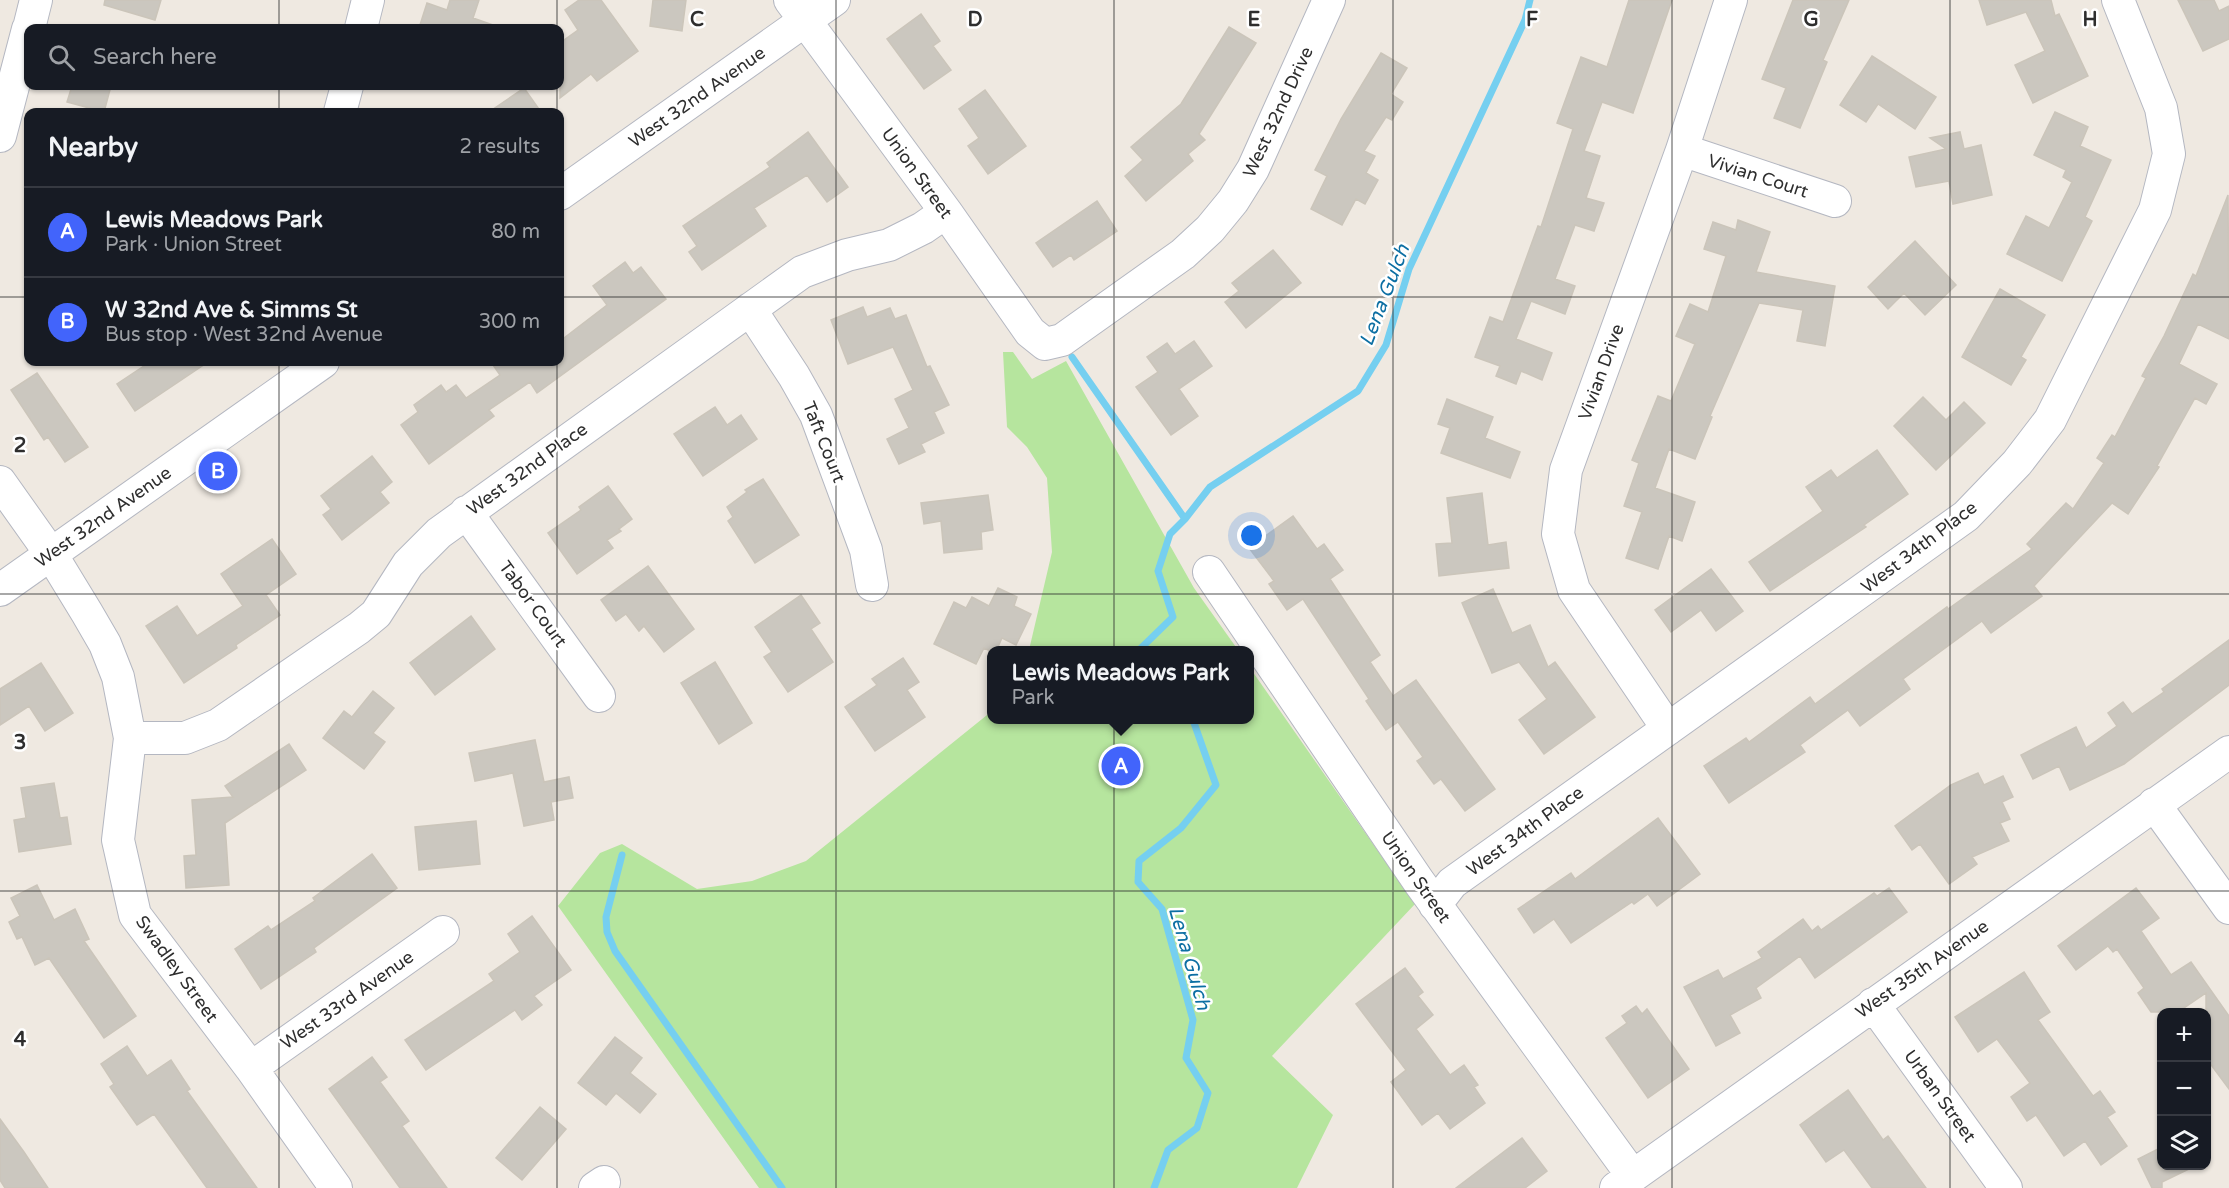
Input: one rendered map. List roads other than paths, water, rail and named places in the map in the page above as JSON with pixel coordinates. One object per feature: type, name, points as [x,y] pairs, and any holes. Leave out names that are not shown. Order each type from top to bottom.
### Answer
[{"type":"street","points":[[29,24],[36,0]]},
{"type":"street","points":[[362,24],[368,0]]},
{"type":"street","name":"West 32nd Avenue","points":[[564,191],[797,10],[834,0]]},
{"type":"street","name":"West 32nd Drive","points":[[1045,344],[1062,340],[1184,254],[1210,229],[1233,201],[1253,169],[1329,0]]},
{"type":"street","name":"Vivian Drive","points":[[1668,729],[1574,590],[1558,534],[1566,470],[1682,150],[1731,0]]},
{"type":"street","name":"West 34th Place","points":[[1435,905],[1452,883],[1966,516],[2017,463],[2050,420],[2155,210],[2169,154],[2161,108],[2118,0]]},
{"type":"street","name":"Union Street","points":[[797,10],[946,212],[1030,332],[1045,344]]},
{"type":"street","points":[[0,136],[24,44]]},
{"type":"street","points":[[341,108],[345,90]]},
{"type":"street","name":"Vivian Court","points":[[1682,150],[1835,201]]},
{"type":"street","name":"West 32nd Place","points":[[130,738],[185,738],[218,725],[246,707],[376,614],[408,564],[439,533],[802,272],[847,255],[889,245],[923,228],[946,212]]},
{"type":"street","name":"Taft Court","points":[[750,309],[794,376],[816,415],[866,550],[872,585]]},
{"type":"street","name":"West 32nd Avenue","points":[[0,590],[317,366]]},
{"type":"street","name":"Swadley Street","points":[[0,482],[51,554],[105,644],[118,678],[130,738],[118,840],[135,915],[251,1068],[336,1188]]},
{"type":"street","name":"Tabor Court","points":[[466,512],[599,696]]},
{"type":"street","name":"Union Street","points":[[1209,573],[1624,1182]]},
{"type":"street","name":"West 35th Avenue","points":[[1624,1182],[2229,752]]},
{"type":"street","points":[[2154,804],[2229,908]]},
{"type":"street","name":"West 33rd Avenue","points":[[251,1068],[443,932]]},
{"type":"street","name":"Urban Street","points":[[1873,1004],[2006,1188]]},
{"type":"waterway","name":"Lena Gulch","points":[[1143,646],[1173,617],[1158,571],[1170,534],[1210,487],[1358,391],[1386,345],[1409,269],[1525,20],[1530,0]]},
{"type":"waterway","points":[[1072,357],[1185,519]]},
{"type":"waterway","name":"Lena Gulch","points":[[1154,1188],[1168,1150],[1197,1128],[1208,1093],[1186,1058],[1193,1020],[1162,909],[1138,882],[1139,861],[1181,828],[1216,785],[1194,724]]},
{"type":"waterway","points":[[622,855],[606,917],[607,932],[615,951],[782,1188]]},
{"type":"place","name":"W 32nd Ave & Simms St","points":[[218,471]]},
{"type":"place","name":"Lewis Meadows Park","points":[[1121,766]]}]
